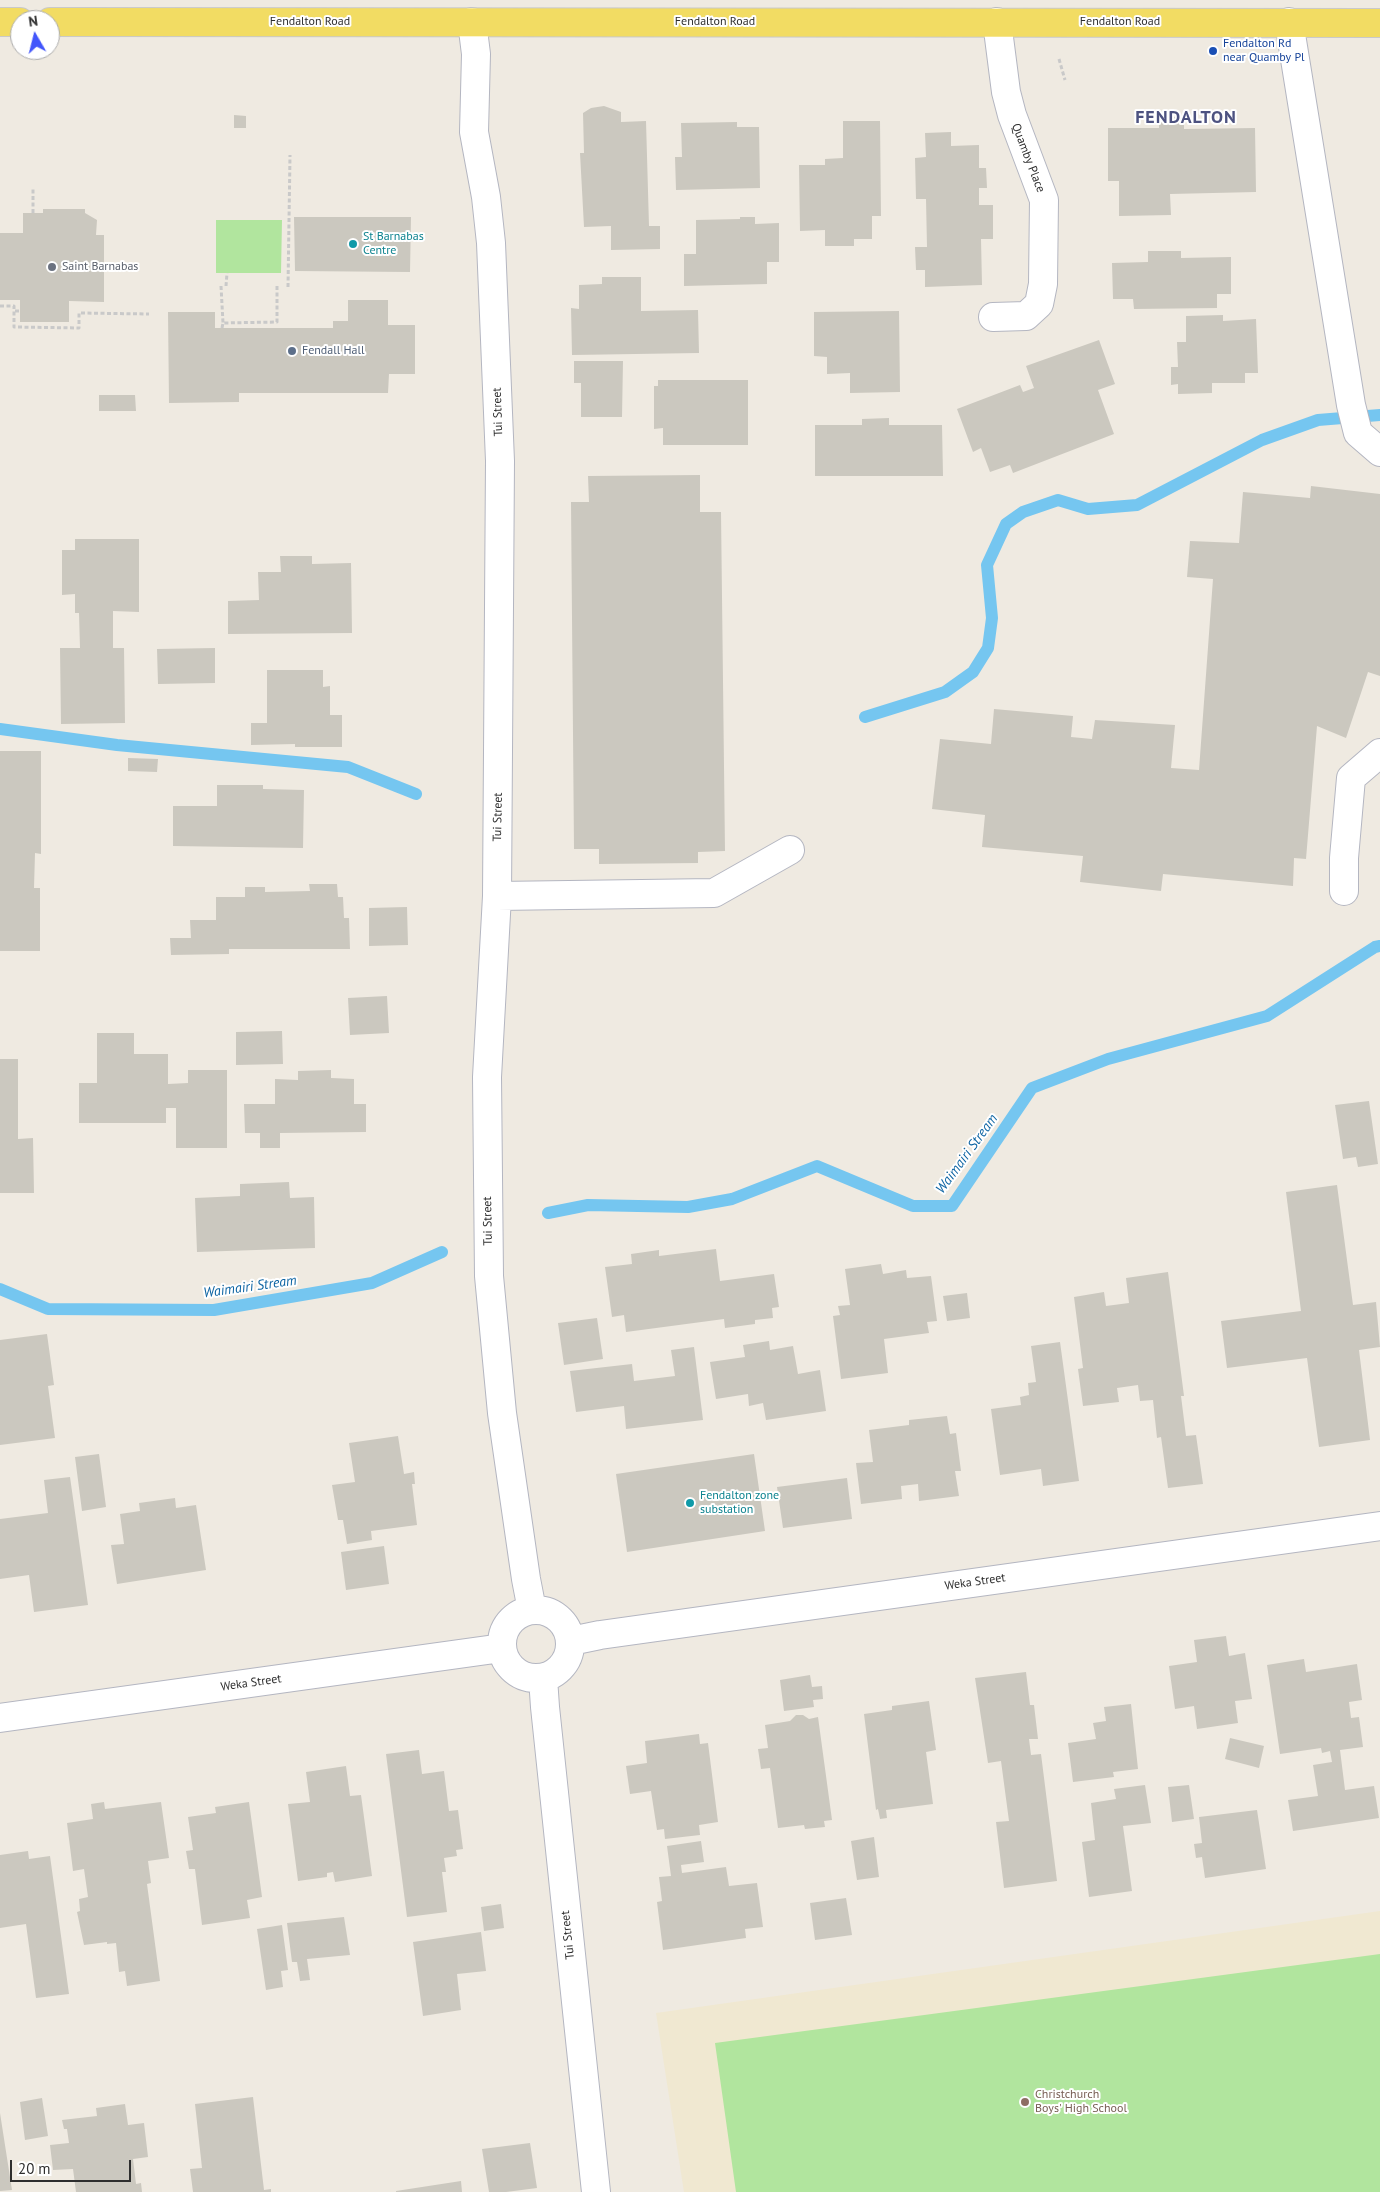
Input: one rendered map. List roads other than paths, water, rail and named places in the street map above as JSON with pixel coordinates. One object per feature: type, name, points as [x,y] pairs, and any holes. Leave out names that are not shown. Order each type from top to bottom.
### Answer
[{"type":"main road","name":"Fendalton Road","points":[[60,22],[1380,23]]},
{"type":"street","name":"Tui Street","points":[[472,22],[476,54],[474,132],[486,197],[490,243],[500,461],[497,896],[487,1077],[489,1276],[502,1413],[532,1610]]},
{"type":"street","name":"Quamby Place","points":[[994,318],[1026,316],[1039,304],[1043,284],[1044,200],[1012,115],[1006,92],[997,22]]},
{"type":"street","points":[[1289,22],[1351,404],[1358,433],[1380,452]]},
{"type":"street","points":[[1344,891],[1344,858],[1351,778],[1380,753]]},
{"type":"street","points":[[497,896],[714,893],[790,850]]},
{"type":"street","name":"Weka Street","points":[[571,1641],[618,1632],[1380,1526]]},
{"type":"street","points":[[532,1610],[543,1610],[554,1614],[562,1622],[571,1641],[570,1651],[561,1669],[544,1678],[532,1678],[521,1675],[505,1659],[502,1648],[502,1637],[513,1619],[522,1613],[532,1610]]},
{"type":"street","name":"Weka Street","points":[[0,1718],[502,1648]]},
{"type":"street","name":"Tui Street","points":[[544,1678],[554,1805],[596,2192]]},
{"type":"waterway","points":[[865,717],[945,692],[973,672],[988,648],[992,618],[987,565],[1006,524],[1023,512],[1058,500],[1088,509],[1137,505],[1262,440],[1318,420],[1380,415]]},
{"type":"waterway","points":[[0,729],[117,745],[348,767],[416,794]]},
{"type":"waterway","name":"Waimairi Stream","points":[[548,1213],[588,1205],[688,1207],[732,1199],[817,1166],[913,1206],[952,1206],[1032,1088],[1108,1059],[1267,1016],[1375,947],[1380,946]]},
{"type":"waterway","name":"Waimairi Stream","points":[[0,1289],[48,1309],[214,1310],[372,1283],[442,1252]]},
{"type":"place","name":"Fendalton Rd near Quamby Pl","points":[[1213,51]]},
{"type":"place","name":"St Barnabas Centre","points":[[353,244]]},
{"type":"place","name":"Saint Barnabas","points":[[52,267]]},
{"type":"place","name":"Fendall Hall","points":[[292,351]]},
{"type":"place","name":"Fendalton zone substation","points":[[690,1503]]},
{"type":"place","name":"Christchurch Boys' High School","points":[[1025,2102]]},
{"type":"district","name":"FENDALTON","points":[[1186,118]]}]
